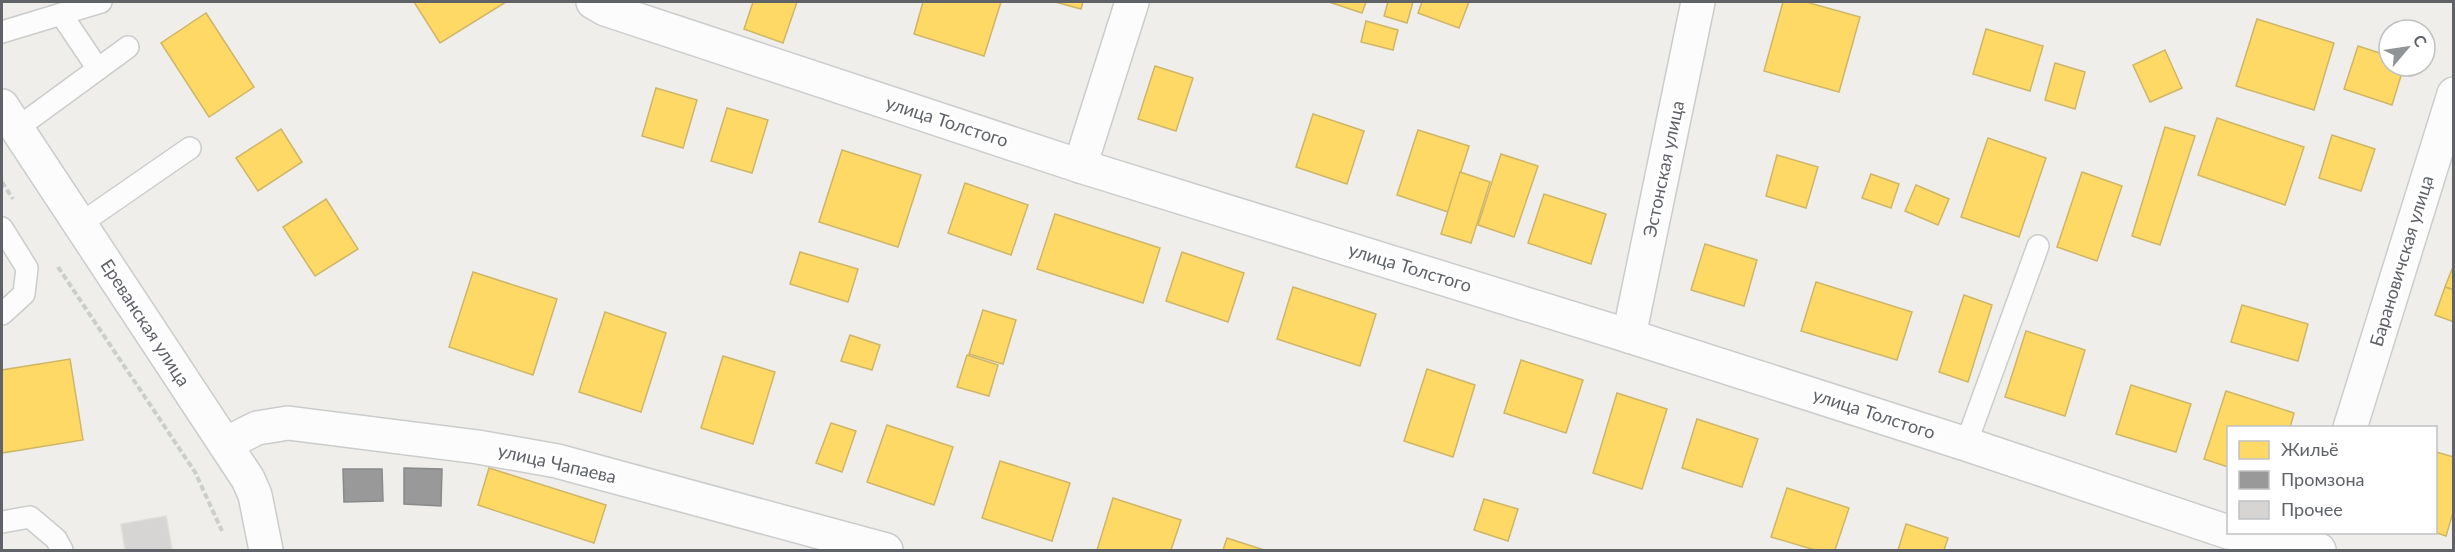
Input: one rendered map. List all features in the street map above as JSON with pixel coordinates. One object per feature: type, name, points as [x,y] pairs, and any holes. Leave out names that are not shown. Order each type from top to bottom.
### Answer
[{"type":"street","name":"улица Толстого","points":[[593,2],[605,9],[1080,166],[1629,336],[1966,444],[2227,531]]},
{"type":"street","points":[[1080,166],[1132,2]]},
{"type":"street","name":"Эстонская улица","points":[[1629,336],[1698,2]]},
{"type":"street","name":"Барановичская улица","points":[[2351,426],[2454,94]]},
{"type":"street","name":"Ереванская улица","points":[[9,118],[248,479],[255,495],[266,550]]},
{"type":"street","name":"улица Чапаева","points":[[225,444],[257,428],[288,423],[478,447],[557,461],[886,550]]},
{"type":"street","name":"улица Толстого","points":[[2241,534],[2315,546]]},
{"type":"lane","points":[[2,32],[101,2]]},
{"type":"lane","points":[[60,14],[98,69]]},
{"type":"lane","points":[[9,118],[98,69],[128,47]]},
{"type":"lane","points":[[80,224],[189,148]]},
{"type":"lane","points":[[2,228],[27,268],[24,294],[2,314]]},
{"type":"lane","points":[[1966,444],[2038,246]]},
{"type":"lane","points":[[2,522],[30,517],[56,539],[62,550]]},
{"type":"path","points":[[2,182],[14,201]]},
{"type":"path","points":[[53,259],[195,472],[225,540]]},
{"type":"building: Жильё","points":[[414,2],[506,2],[440,43]]},
{"type":"building: Жильё","points":[[753,2],[797,2],[783,43],[744,29]]},
{"type":"building: Жильё","points":[[923,2],[1001,2],[984,56],[914,34]]},
{"type":"building: Жильё","points":[[1055,2],[1083,2],[1081,9]]},
{"type":"building: Жильё","points":[[1329,2],[1366,2],[1362,13]]},
{"type":"building: Жильё","points":[[1388,2],[1413,2],[1407,23],[1384,16]]},
{"type":"building: Жильё","points":[[1422,2],[1469,2],[1459,28],[1418,13]]},
{"type":"building: Жильё","points":[[1783,2],[1806,2],[1860,17],[1839,92],[1764,71]]},
{"type":"building: Жильё","points":[[206,13],[254,87],[209,117],[161,43]]},
{"type":"building: Жильё","points":[[2257,19],[2334,43],[2314,110],[2236,86]]},
{"type":"building: Жильё","points":[[1366,21],[1398,30],[1393,50],[1361,42]]},
{"type":"building: Жильё","points":[[1986,29],[2043,46],[2030,91],[1973,74]]},
{"type":"building: Жильё","points":[[2358,46],[2377,52],[2377,78],[2400,78],[2392,105],[2344,89]]},
{"type":"building: Жильё","points":[[2165,50],[2182,88],[2150,102],[2133,65]]},
{"type":"building: Жильё","points":[[2055,63],[2085,72],[2075,109],[2045,100]]},
{"type":"building: Жильё","points":[[1155,66],[1193,78],[1176,131],[1138,119]]},
{"type":"building: Жильё","points":[[656,88],[697,100],[683,148],[642,136]]},
{"type":"building: Жильё","points":[[727,108],[768,120],[752,173],[711,161]]},
{"type":"building: Жильё","points":[[1313,114],[1364,131],[1347,184],[1296,167]]},
{"type":"building: Жильё","points":[[2217,118],[2304,147],[2285,205],[2198,175]]},
{"type":"building: Жильё","points":[[2165,127],[2195,136],[2160,245],[2132,236]]},
{"type":"building: Жильё","points":[[281,129],[302,162],[258,191],[236,158]]},
{"type":"building: Жильё","points":[[1418,130],[1469,146],[1448,212],[1397,195]]},
{"type":"building: Жильё","points":[[2332,135],[2375,149],[2361,191],[2319,178]]},
{"type":"building: Жильё","points":[[1988,138],[2046,158],[2019,237],[1961,217]]},
{"type":"building: Жильё","points":[[842,150],[921,175],[898,247],[819,222]]},
{"type":"building: Жильё","points":[[1501,154],[1538,166],[1514,237],[1478,225]]},
{"type":"building: Жильё","points":[[1777,155],[1818,167],[1806,208],[1766,196]]},
{"type":"building: Жильё","points":[[1460,172],[1490,182],[1471,243],[1441,234]]},
{"type":"building: Жильё","points":[[2082,172],[2122,186],[2097,261],[2057,247]]},
{"type":"building: Жильё","points":[[1871,174],[1899,184],[1891,208],[1862,198]]},
{"type":"building: Жильё","points":[[965,183],[1028,205],[1011,255],[948,233]]},
{"type":"building: Жильё","points":[[1916,185],[1949,199],[1938,225],[1905,211]]},
{"type":"building: Жильё","points":[[1544,194],[1606,214],[1591,264],[1528,243]]},
{"type":"building: Жильё","points":[[326,199],[358,249],[315,276],[283,227]]},
{"type":"building: Жильё","points":[[1055,214],[1160,248],[1143,303],[1037,269]]},
{"type":"building: Жильё","points":[[1705,244],[1757,260],[1744,306],[1691,290]]},
{"type":"building: Жильё","points":[[800,252],[858,269],[848,302],[790,284]]},
{"type":"building: Жильё","points":[[1182,252],[1244,273],[1228,322],[1166,301]]},
{"type":"building: Жильё","points":[[2454,269],[2454,290],[2445,287]]},
{"type":"building: Жильё","points":[[473,272],[557,299],[533,375],[449,347]]},
{"type":"building: Жильё","points":[[1816,282],[1912,312],[1897,360],[1801,331]]},
{"type":"building: Жильё","points":[[1293,287],[1376,314],[1360,366],[1277,339]]},
{"type":"building: Жильё","points":[[2445,287],[2454,290],[2454,322],[2435,315]]},
{"type":"building: Жильё","points":[[1964,295],[1992,305],[1968,382],[1939,372]]},
{"type":"building: Жильё","points":[[2242,305],[2308,324],[2298,361],[2231,342]]},
{"type":"building: Жильё","points":[[983,310],[1016,320],[1003,364],[969,354]]},
{"type":"building: Жильё","points":[[605,312],[666,333],[641,412],[579,392]]},
{"type":"building: Жильё","points":[[2026,331],[2085,350],[2065,416],[2005,397]]},
{"type":"building: Жильё","points":[[850,335],[880,345],[872,370],[841,361]]},
{"type":"building: Жильё","points":[[967,355],[998,365],[989,396],[957,387]]},
{"type":"building: Жильё","points":[[723,356],[775,372],[753,444],[701,428]]},
{"type":"building: Жильё","points":[[70,359],[83,440],[2,453],[2,370]]},
{"type":"building: Жильё","points":[[1521,360],[1583,380],[1566,433],[1504,413]]},
{"type":"building: Жильё","points":[[1427,369],[1475,385],[1453,457],[1404,441]]},
{"type":"building: Жильё","points":[[2131,385],[2191,404],[2176,452],[2116,434]]},
{"type":"building: Жильё","points":[[2226,391],[2294,413],[2291,426],[2227,426],[2227,467],[2204,459]]},
{"type":"building: Жильё","points":[[1617,393],[1667,409],[1642,489],[1593,473]]},
{"type":"building: Жильё","points":[[1697,419],[1758,439],[1742,487],[1682,468]]},
{"type":"building: Жильё","points":[[831,423],[856,431],[842,472],[816,463]]},
{"type":"building: Жильё","points":[[887,425],[953,447],[934,505],[867,482]]},
{"type":"building: Жильё","points":[[2437,452],[2454,457],[2454,509],[2446,536],[2437,533]]},
{"type":"building: Жильё","points":[[1000,461],[1070,483],[1052,541],[982,518]]},
{"type":"building: Жильё","points":[[489,468],[606,505],[594,543],[478,505]]},
{"type":"building: Жильё","points":[[1787,488],[1849,508],[1835,550],[1815,550],[1771,537]]},
{"type":"building: Жильё","points":[[1113,498],[1181,520],[1171,550],[1097,550]]},
{"type":"building: Жильё","points":[[1484,499],[1518,509],[1508,541],[1474,530]]},
{"type":"building: Жильё","points":[[1906,524],[1948,538],[1944,550],[1898,550]]},
{"type":"building: Жильё","points":[[1227,538],[1264,550],[1223,550]]},
{"type":"building: Промзона","points":[[404,468],[442,469],[441,506],[404,504]]},
{"type":"building: Промзона","points":[[343,469],[382,469],[383,501],[344,502]]},
{"type":"building: Прочее","points":[[166,516],[172,550],[125,550],[121,524]]}]
